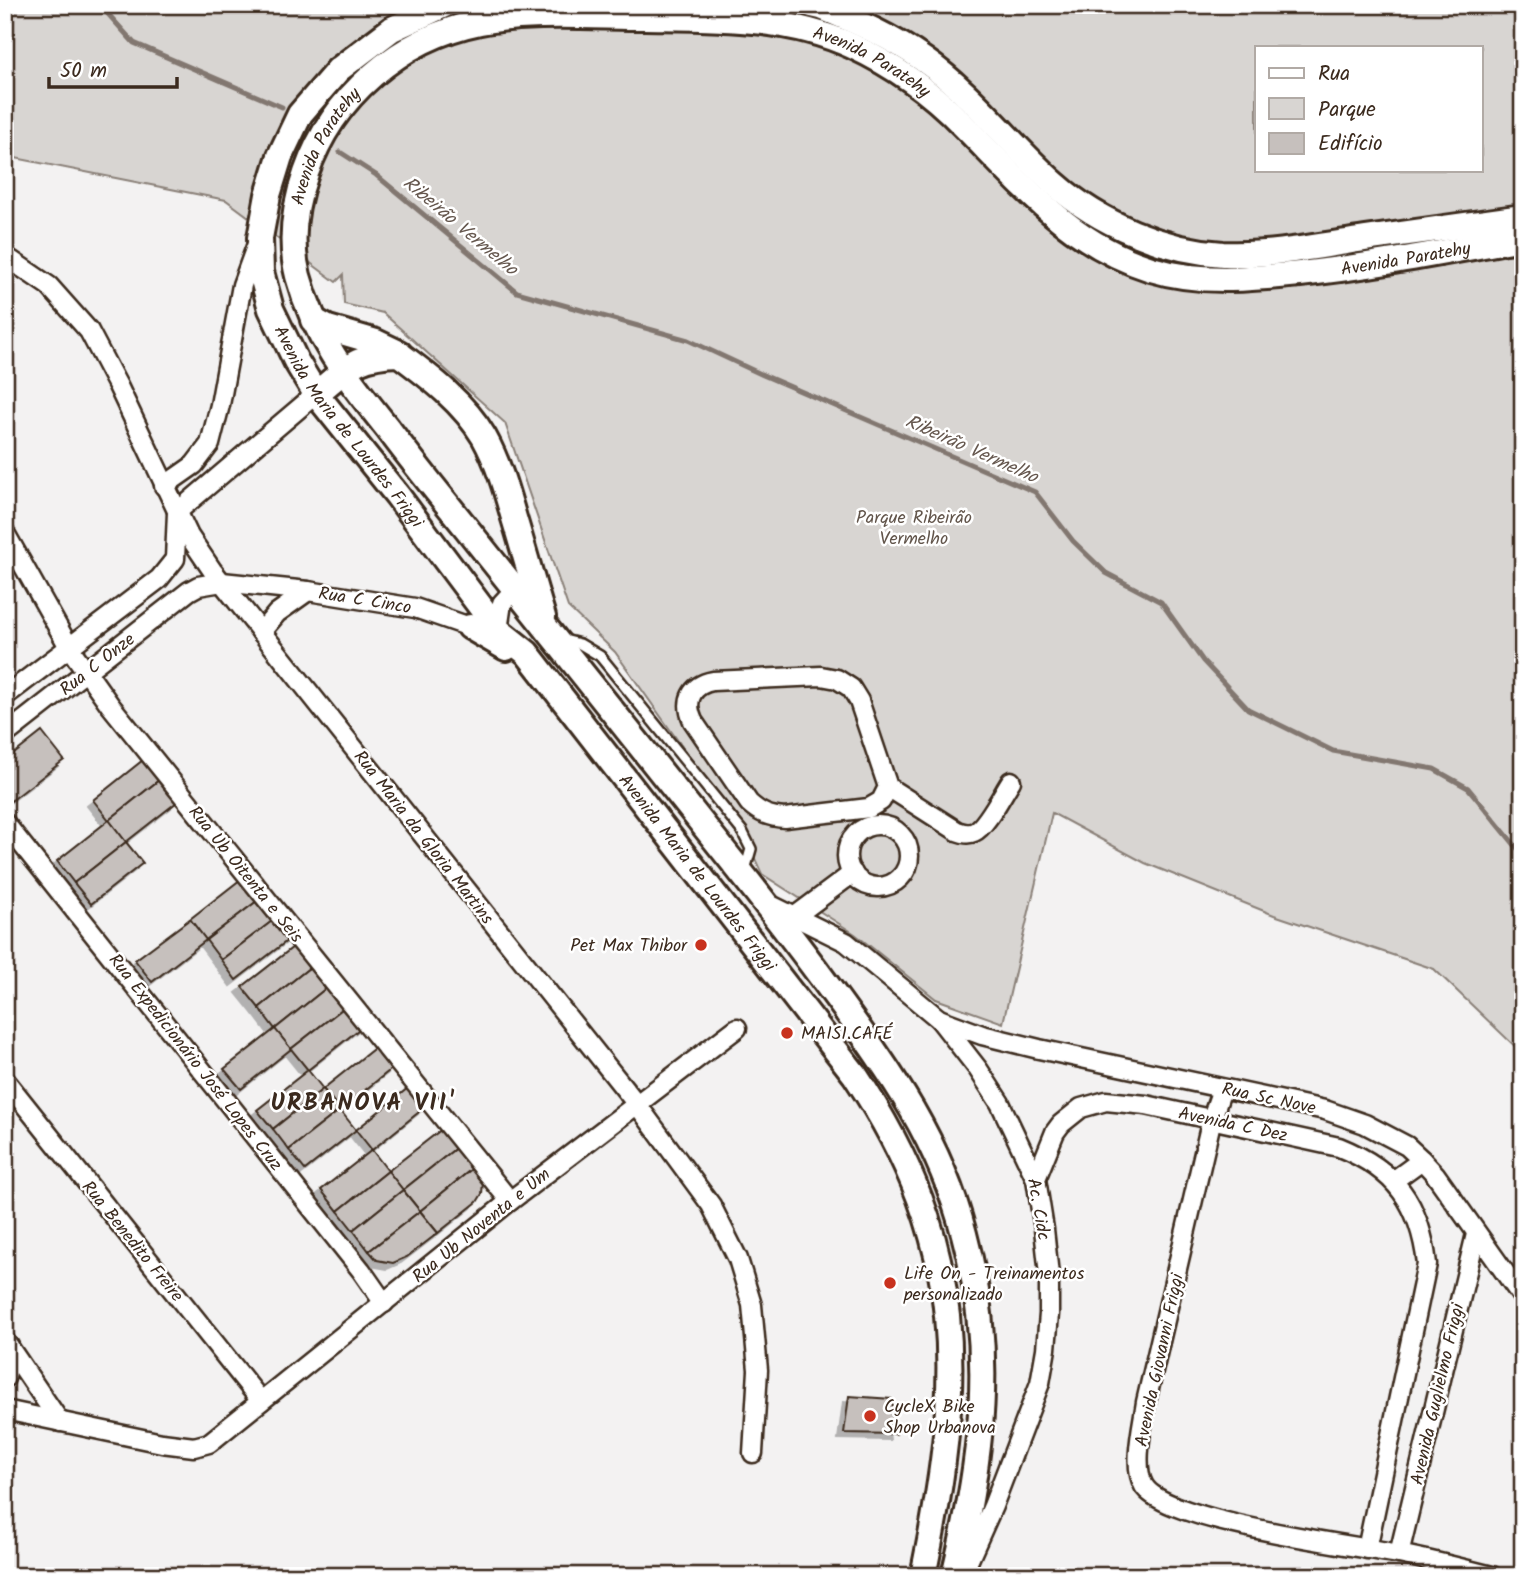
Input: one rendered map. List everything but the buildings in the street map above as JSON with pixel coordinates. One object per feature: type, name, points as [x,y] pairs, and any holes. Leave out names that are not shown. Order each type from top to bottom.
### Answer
[{"type":"street","name":"Avenida Paratehy","points":[[260,238],[268,195],[281,156],[300,114],[348,61],[392,29],[444,5]]},
{"type":"street","name":"Avenida Paratehy","points":[[812,5],[877,30],[926,61],[981,110],[1055,184],[1088,208],[1133,233],[1171,245],[1223,254],[1287,251],[1523,217]]},
{"type":"street","name":"Avenida Paratehy","points":[[293,256],[294,219],[301,187],[314,150],[338,111],[368,78],[400,54],[452,30],[484,21],[555,17],[714,18],[772,23],[819,33],[848,43],[925,91],[957,118],[1045,209],[1065,224],[1107,251],[1153,269],[1186,276],[1235,281],[1340,270],[1523,238]]},
{"type":"street","name":"Avenida Maria de Lourdes Friggi","points":[[260,238],[261,272],[271,309],[296,361],[316,394],[373,463],[498,630],[527,653],[855,1075],[891,1132],[914,1181],[935,1240],[944,1285],[950,1341],[947,1442],[923,1576]]},
{"type":"street","points":[[164,486],[194,465],[210,444],[220,405],[242,285],[260,238]]},
{"type":"street","name":"Rua Maria da Gloria Martins","points":[[5,256],[49,286],[89,331],[113,375],[189,536],[261,632],[636,1104],[711,1205],[727,1233],[747,1283],[752,1305],[758,1370],[753,1453]]},
{"type":"street","name":"Avenida Maria de Lourdes Friggi","points":[[293,256],[313,320],[342,371],[768,904],[891,1072],[916,1114],[940,1163],[963,1227],[982,1331],[984,1391],[974,1482],[954,1576]]},
{"type":"street","points":[[313,320],[328,328],[376,342],[399,354],[468,415],[483,436],[502,479],[550,631]]},
{"type":"street","points":[[177,512],[342,371],[368,356],[399,354]]},
{"type":"street","name":"Rua C Onze","points":[[5,696],[143,594],[171,566],[176,552],[177,512]]},
{"type":"street","name":"Rua Ub Oitenta e Seis","points":[[5,533],[86,673],[510,1201]]},
{"type":"street","name":"Rua C Onze","points":[[5,735],[188,591],[198,586],[222,582]]},
{"type":"street","name":"Rua C Cinco","points":[[222,582],[307,591],[415,608],[470,627],[485,618],[498,630]]},
{"type":"street","points":[[498,630],[502,603],[515,589]]},
{"type":"street","points":[[261,632],[277,613],[307,591]]},
{"type":"street","points":[[470,627],[506,648],[527,653]]},
{"type":"street","points":[[926,811],[878,820],[785,818],[771,817],[759,812],[749,803],[693,722],[688,711],[688,700],[693,690],[702,683],[713,681],[821,676],[837,679],[851,688],[859,701],[888,787],[966,834],[975,832],[982,826],[1011,781]]},
{"type":"street","points":[[878,820],[904,839],[909,855],[908,864],[899,879],[892,884],[875,887],[859,880],[853,873],[847,856],[852,839],[878,820],[881,801],[888,787]]},
{"type":"street","name":"Rua Expedicionário José Lopes Cruz","points":[[5,823],[354,1261],[384,1303]]},
{"type":"street","points":[[794,917],[853,873]]},
{"type":"street","name":"Ac. Cidc","points":[[768,904],[846,942],[939,1019],[978,1069],[1000,1103],[1036,1179],[1049,1275],[1049,1314],[1043,1367],[1040,1383],[993,1506],[962,1576]]},
{"type":"street","name":"Rua Sc Nove","points":[[939,1019],[1016,1044],[1347,1116],[1406,1146],[1422,1160],[1435,1174],[1523,1298]]},
{"type":"street","name":"Rua Ub Noventa e Um","points":[[5,1409],[187,1447],[209,1443],[510,1201],[737,1028]]},
{"type":"street","name":"Rua Benedito Freire","points":[[5,1080],[261,1401]]},
{"type":"street","name":"Avenida Giovanni Friggi","points":[[1222,1088],[1212,1118],[1146,1402],[1139,1449],[1144,1486],[1158,1499],[1210,1519],[1399,1554],[1492,1576]]},
{"type":"street","name":"Avenida C Dez","points":[[1036,1179],[1055,1132],[1073,1114],[1088,1105],[1126,1101],[1339,1147],[1373,1164],[1405,1193],[1416,1214],[1424,1241]]},
{"type":"street","points":[[1393,1181],[1422,1160]]},
{"type":"street","name":"Avenida Guglielmo Friggi","points":[[1399,1554],[1476,1234]]},
{"type":"street","name":"Avenida Guglielmo Friggi","points":[[1367,1549],[1427,1264],[1424,1241]]},
{"type":"street","points":[[5,1378],[9,1365],[7,1344]]},
{"type":"street","points":[[7,1344],[60,1422]]},
{"type":"green space","name":"Parque Ribeirão Vermelho","points":[[5,5],[1523,5],[1523,1054],[1434,969],[1274,915],[1145,863],[1052,813],[1003,1023],[936,999],[855,934],[762,874],[742,831],[615,652],[568,607],[505,423],[383,313],[344,304],[343,275],[336,282],[226,200],[5,156]]},
{"type":"waterway","name":"Ribeirão Vermelho","points":[[100,5],[134,43],[282,107]]},
{"type":"waterway","name":"Ribeirão Vermelho","points":[[340,152],[376,175],[517,292],[688,340],[1035,492],[1073,541],[1106,573],[1161,602],[1203,661],[1248,709],[1333,751],[1434,769],[1468,788],[1523,855]]},
{"type":"place","name":"Pet Max Thibor","points":[[701,945]]},
{"type":"place","name":"MAIS1.CAFÉ","points":[[787,1033]]},
{"type":"place","name":"Life On - Treinamentos personalizado","points":[[890,1283]]},
{"type":"place","name":"CycleX Bike Shop Urbanova","points":[[870,1416]]},
{"type":"district","name":"URBANOVA VII'","points":[[363,1102]]}]
